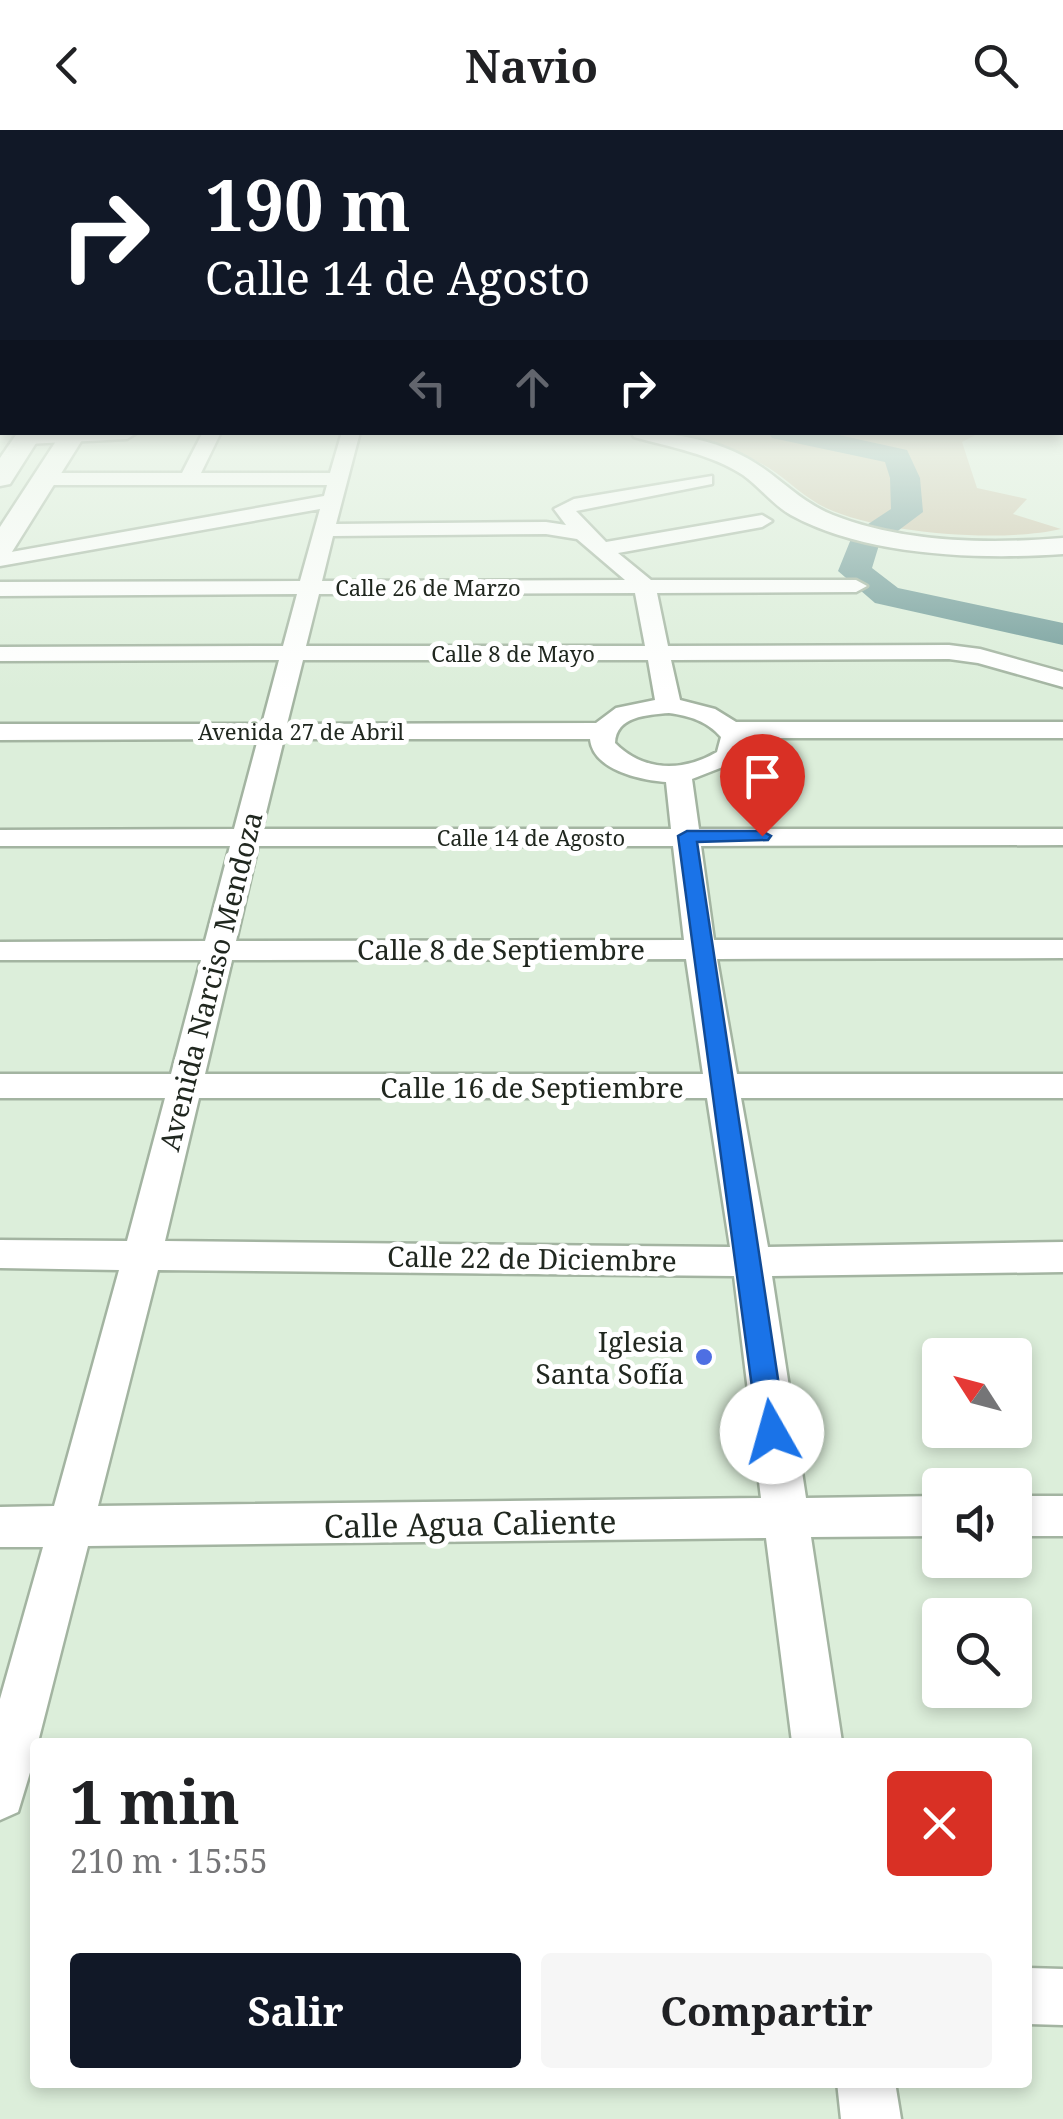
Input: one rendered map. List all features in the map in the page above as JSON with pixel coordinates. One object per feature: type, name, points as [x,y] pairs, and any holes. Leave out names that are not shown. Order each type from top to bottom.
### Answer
[{"type":"main road","points":[[0,549],[28,505]]},
{"type":"street","points":[[324,505],[582,534]]},
{"type":"street","points":[[574,505],[564,509],[565,514],[582,534],[644,585],[669,706]]},
{"type":"street","points":[[794,505],[881,529],[987,549],[1063,546]]},
{"type":"street","points":[[813,505],[881,529],[981,540],[1063,537]]},
{"type":"street","points":[[0,560],[330,506]]},
{"type":"street","points":[[0,573],[330,506]]},
{"type":"street","name":"Avenida Narciso Mendoza","points":[[0,1794],[66,1530],[143,1253],[290,652],[330,506]]},
{"type":"street","points":[[603,548],[762,521]]},
{"type":"street","points":[[718,586],[814,564]]},
{"type":"street","name":"Calle 26 de Marzo","points":[[0,589],[856,586]]},
{"type":"street","name":"Calle 8 de Mayo","points":[[0,654],[949,652],[1063,680]]},
{"type":"street","points":[[732,737],[729,756],[717,764],[678,774],[629,766],[612,757],[602,738],[626,712],[669,706],[706,714],[732,737],[1063,745]]},
{"type":"street","points":[[732,737],[1063,730]]},
{"type":"street","name":"Avenida 27 de Abril","points":[[0,732],[270,738],[602,738]]},
{"type":"street","name":"Avenida 27 de Abril","points":[[0,747],[270,738]]},
{"type":"street","points":[[678,774],[700,950],[751,1262],[816,1738]]},
{"type":"street","name":"Calle 14 de Agosto","points":[[0,838],[1063,837]]},
{"type":"street","name":"Calle 8 de Septiembre","points":[[0,952],[1063,949]]},
{"type":"street","name":"Calle 16 de Septiembre","points":[[0,1086],[1063,1086]]},
{"type":"street","name":"Calle 22 de Diciembre","points":[[0,1254],[751,1262],[1063,1257]]},
{"type":"street","name":"Calle Agua Caliente","points":[[0,1528],[922,1516]]},
{"type":"street","points":[[1032,1516],[1063,1516]]},
{"type":"street","points":[[1032,1996],[1063,1997]]},
{"type":"street","points":[[867,2088],[871,2119]]},
{"type":"shaded area","points":[[821,505],[1022,505],[1013,514],[1061,529],[1007,535],[942,534],[878,524]]},
{"type":"waterway","points":[[907,505],[907,512],[864,541],[855,571],[887,596],[1063,634]]},
{"type":"place","name":"Iglesia Santa Sofía","points":[[704,1357]]},
{"type":"route","points":[[762,836],[687,836],[700,950],[751,1262],[772,1432]]}]
